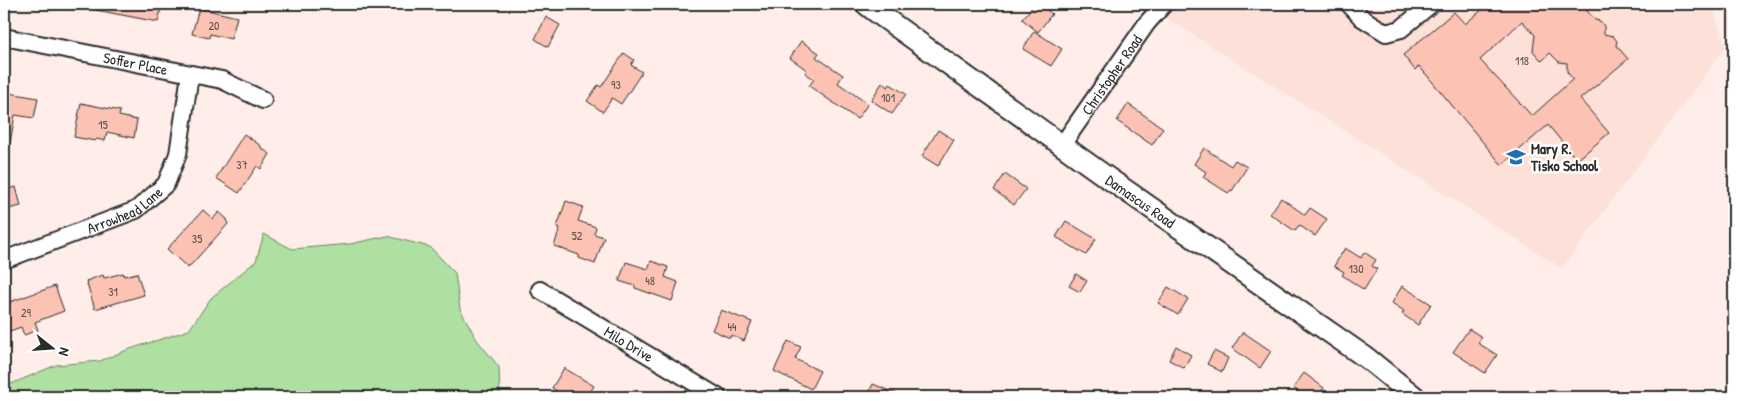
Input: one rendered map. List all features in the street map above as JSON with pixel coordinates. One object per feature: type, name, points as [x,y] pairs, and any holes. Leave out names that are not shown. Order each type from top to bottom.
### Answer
[{"type":"street","name":"Damascus Road","points":[[866,4],[1062,145],[1368,359],[1415,397]]},
{"type":"street","name":"Christopher Road","points":[[1062,145],[1147,23],[1164,4]]},
{"type":"street","points":[[1349,4],[1362,18],[1386,33],[1401,28],[1431,4]]},
{"type":"street","name":"Soffer Place","points":[[4,37],[222,80],[263,100]]},
{"type":"street","name":"Arrowhead Lane","points":[[4,260],[136,210],[166,184],[178,154],[190,74]]},
{"type":"street","name":"Milo Drive","points":[[540,290],[718,397]]},
{"type":"shaded area","name":"Mary R. Tisko School","points":[[1182,4],[1711,4],[1726,46],[1562,268],[1165,17]]},
{"type":"green space","points":[[264,234],[292,249],[350,244],[387,236],[430,247],[455,273],[460,309],[477,340],[499,367],[501,397],[4,397],[4,387],[56,365],[100,361],[127,350],[189,330],[211,298],[256,261]]},
{"type":"building","points":[[96,4],[162,4],[158,22],[96,10]]},
{"type":"building","points":[[1035,4],[1040,4],[1052,14],[1038,32],[1022,19]]},
{"type":"building","points":[[1489,4],[1581,4],[1595,20],[1600,21],[1604,26],[1604,34],[1613,36],[1617,41],[1616,45],[1628,59],[1580,99],[1609,133],[1577,160],[1548,125],[1502,165],[1419,66],[1415,70],[1403,55],[1454,12],[1465,24]],"holes":[[[1522,21],[1535,35],[1533,51],[1542,61],[1550,53],[1559,62],[1567,63],[1567,72],[1573,79],[1532,116],[1480,60]]]},
{"type":"building","points":[[199,8],[237,17],[231,39],[210,34],[209,38],[192,34]]},
{"type":"building","points":[[546,17],[560,25],[548,47],[535,39]]},
{"type":"building","points":[[1034,31],[1062,49],[1051,66],[1023,49]]},
{"type":"building","points":[[801,41],[819,53],[816,57],[843,75],[838,83],[868,104],[857,119],[809,86],[814,79],[805,73],[807,70],[790,58]]},
{"type":"building","points":[[624,53],[634,60],[631,65],[642,72],[621,104],[612,98],[603,112],[587,101],[598,85],[601,87]]},
{"type":"building","points":[[882,83],[888,87],[890,84],[906,94],[892,114],[871,100]]},
{"type":"building","points":[[9,93],[38,98],[34,118],[15,115],[10,143],[4,143],[4,97],[8,97]]},
{"type":"building","points":[[81,103],[120,111],[119,116],[137,120],[134,138],[107,132],[105,141],[74,137]]},
{"type":"building","points":[[1128,104],[1163,128],[1152,145],[1117,121]]},
{"type":"building","points":[[938,130],[954,140],[938,166],[922,156]]},
{"type":"building","points":[[244,134],[270,154],[261,169],[257,166],[239,193],[216,178]]},
{"type":"building","points":[[1204,148],[1231,166],[1235,160],[1247,167],[1232,191],[1228,193],[1203,177],[1206,172],[1194,164]]},
{"type":"building","points":[[1005,174],[1026,189],[1014,205],[994,190]]},
{"type":"building","points":[[16,187],[21,206],[4,210],[4,190]]},
{"type":"building","points":[[1281,198],[1305,215],[1310,208],[1327,219],[1315,236],[1299,225],[1295,231],[1270,214]]},
{"type":"building","points":[[566,201],[583,207],[578,221],[596,227],[594,234],[604,237],[595,264],[579,258],[579,255],[554,246],[560,228],[557,227]]},
{"type":"building","points":[[203,210],[213,219],[219,212],[227,219],[228,224],[188,268],[167,249]]},
{"type":"building","points":[[1066,221],[1096,239],[1086,255],[1056,237]]},
{"type":"building","points":[[1345,248],[1361,258],[1364,252],[1376,260],[1372,266],[1377,269],[1364,290],[1342,275],[1344,272],[1334,266]]},
{"type":"building","points":[[651,261],[668,267],[665,277],[678,282],[672,301],[619,281],[626,262],[648,269]]},
{"type":"building","points":[[123,273],[124,276],[137,273],[144,295],[95,309],[86,281],[103,275],[104,278]]},
{"type":"building","points":[[1076,274],[1087,281],[1080,292],[1069,286]]},
{"type":"building","points":[[55,286],[64,311],[35,322],[38,330],[24,335],[21,327],[4,333],[4,304]]},
{"type":"building","points":[[1402,286],[1431,304],[1418,325],[1402,314],[1404,311],[1392,303]]},
{"type":"building","points":[[1168,287],[1188,299],[1178,315],[1158,303]]},
{"type":"building","points":[[721,310],[752,322],[744,341],[731,335],[730,338],[712,330]]},
{"type":"building","points":[[1469,329],[1482,337],[1478,343],[1497,355],[1485,373],[1453,352]]},
{"type":"building","points":[[1243,332],[1271,351],[1260,368],[1232,348]]},
{"type":"building","points":[[788,341],[801,347],[795,359],[820,371],[811,389],[774,371]]},
{"type":"building","points":[[1176,346],[1191,355],[1184,368],[1169,360]]},
{"type":"building","points":[[1214,351],[1228,358],[1222,372],[1207,364]]},
{"type":"building","points":[[564,368],[594,386],[587,397],[567,397],[552,388]]},
{"type":"building","points":[[1304,373],[1324,388],[1317,397],[1306,397],[1293,388]]},
{"type":"building","points":[[873,384],[904,397],[867,397]]},
{"type":"place","name":"Mary R. Tisko School","points":[[1516,157]]}]
